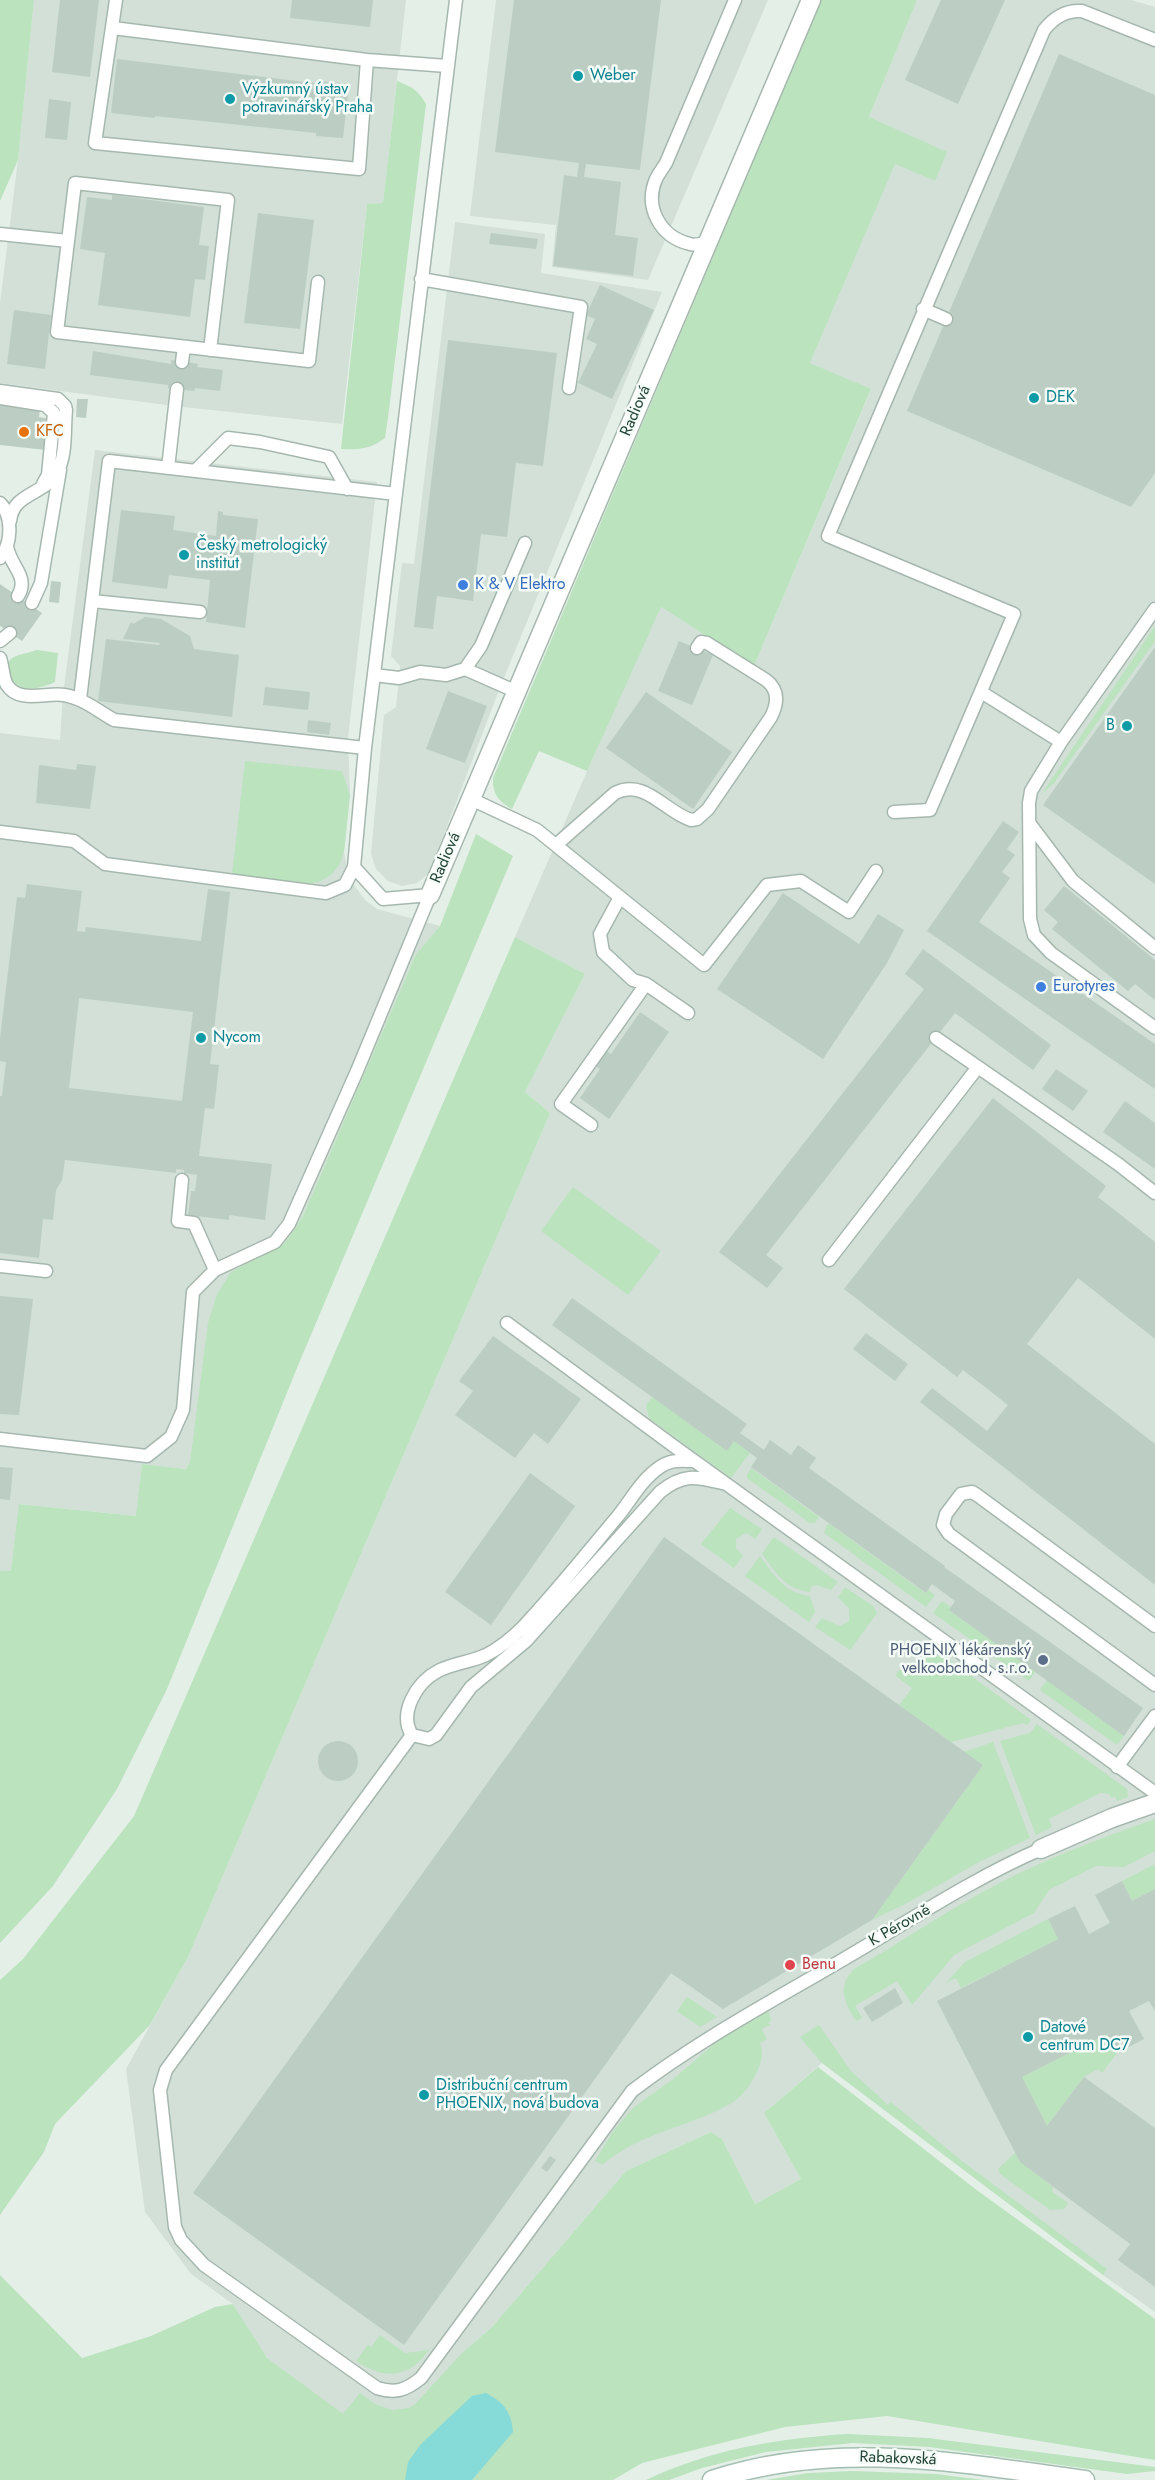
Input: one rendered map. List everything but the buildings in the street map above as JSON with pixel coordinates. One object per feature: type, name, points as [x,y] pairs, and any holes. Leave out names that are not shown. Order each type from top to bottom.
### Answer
[{"type":"street","name":"Radiová","points":[[430,895],[811,0]]},
{"type":"street","name":"K Pérovně","points":[[1041,1849],[1112,1818],[1155,1803]]},
{"type":"street","name":"Rabakovská","points":[[712,2480],[774,2464],[820,2458],[879,2457],[936,2460],[1085,2480]]},
{"type":"lane","points":[[116,0],[95,143],[359,169],[367,60]]},
{"type":"lane","points":[[0,832],[74,841],[105,864],[326,893],[345,885],[354,867],[365,748],[456,0]]},
{"type":"lane","points":[[708,242],[692,245],[668,234],[654,217],[652,195],[656,178],[666,162],[735,0]]},
{"type":"lane","points":[[894,812],[930,810],[1014,614],[828,536],[1033,51],[1049,23],[1065,13],[1082,11],[1155,40]]},
{"type":"lane","points":[[113,28],[367,60],[447,66]]},
{"type":"lane","points":[[210,350],[228,200],[75,183],[57,332],[210,350],[309,361],[318,282]]},
{"type":"lane","points":[[0,234],[68,241]]},
{"type":"lane","points":[[421,279],[581,306],[570,388]]},
{"type":"lane","points":[[923,309],[946,319]]},
{"type":"lane","points":[[182,362],[184,347]]},
{"type":"lane","points":[[168,468],[177,389]]},
{"type":"lane","points":[[0,391],[54,398],[63,402],[66,410],[61,465],[42,583],[31,604],[33,594],[10,558],[7,546],[11,512],[16,502],[48,483],[61,465]]},
{"type":"lane","points":[[0,398],[6,401],[45,405],[54,412],[48,475],[36,491]]},
{"type":"lane","points":[[195,471],[228,438],[260,442],[329,457],[347,489]]},
{"type":"lane","points":[[80,699],[109,461],[396,495]]},
{"type":"lane","points":[[0,503],[10,521]]},
{"type":"lane","points":[[374,675],[399,678],[420,672],[446,675],[465,669],[481,646],[525,543]]},
{"type":"lane","points":[[0,558],[7,546]]},
{"type":"lane","points":[[18,596],[23,585],[21,574]]},
{"type":"lane","points":[[92,601],[200,612]]},
{"type":"lane","points":[[1155,609],[1061,742],[1031,791],[1029,823],[1030,919],[1034,935],[1051,953],[1155,1028]]},
{"type":"lane","points":[[556,845],[615,793],[625,788],[636,789],[648,794],[691,820],[697,819],[708,809],[771,717],[777,700],[773,686],[766,680],[706,644],[701,642],[697,648]]},
{"type":"lane","points":[[0,658],[6,684],[12,691],[26,696],[63,695],[80,699],[114,720],[365,748]]},
{"type":"lane","points":[[465,669],[517,692]]},
{"type":"lane","points":[[0,698],[12,691]]},
{"type":"lane","points":[[981,692],[1061,742]]},
{"type":"lane","points":[[471,799],[537,830],[704,966],[767,885],[801,880],[849,912],[876,871]]},
{"type":"lane","points":[[1029,823],[1073,881],[1155,948]]},
{"type":"lane","name":"Radiová","points":[[354,867],[383,899],[430,895]]},
{"type":"lane","points":[[0,1439],[147,1456],[171,1437],[183,1410],[194,1292],[215,1270],[275,1242],[289,1224],[357,1071],[430,895]]},
{"type":"lane","points":[[620,897],[600,934],[601,947],[613,963],[633,980],[646,984],[688,1013]]},
{"type":"lane","points":[[591,1125],[561,1104],[646,984]]},
{"type":"lane","points":[[936,1038],[1155,1192]]},
{"type":"lane","points":[[829,1260],[978,1067]]},
{"type":"lane","points":[[182,1180],[178,1221],[194,1223],[215,1270]]},
{"type":"lane","points":[[0,1266],[46,1271]]},
{"type":"lane","points":[[507,1323],[694,1461],[1155,1793]]},
{"type":"lane","points":[[694,1461],[675,1460],[661,1466],[650,1476],[510,1639],[485,1655],[438,1671],[428,1680],[409,1703],[406,1715],[407,1728],[412,1735],[429,1739],[436,1735],[471,1687],[526,1641],[660,1492],[674,1481],[690,1477],[726,1484]]},
{"type":"lane","points":[[1155,1626],[972,1492],[961,1494],[946,1514],[943,1525],[949,1534],[1155,1684]]},
{"type":"lane","points":[[1117,1767],[1155,1716]]},
{"type":"lane","name":"K Pérovně","points":[[412,1735],[166,2070],[160,2090],[173,2219],[181,2240],[204,2265],[377,2388],[391,2392],[406,2390],[421,2378],[632,2091],[658,2072],[782,1995],[993,1871],[1041,1849]]},
{"type":"shaded area","points":[[34,0],[406,0],[383,203],[367,204],[342,424],[174,406],[0,383],[0,303],[18,160]]},
{"type":"shaded area","points":[[496,0],[768,0],[648,280],[552,267],[556,225],[470,216]]},
{"type":"shaded area","points":[[917,0],[1131,0],[1155,7],[1155,2312],[822,2063],[764,2113],[801,2179],[755,2204],[722,2139],[711,2132],[626,2171],[492,2327],[462,2353],[487,2480],[381,2480],[290,2395],[233,2304],[191,2274],[145,2212],[126,2069],[188,1957],[550,1113],[525,1092],[585,974],[515,937],[628,677],[661,607],[754,666],[871,390],[810,363],[895,163],[947,153],[869,117]]},
{"type":"shaded area","points":[[455,222],[545,234],[541,273],[662,292],[501,685],[428,874],[417,883],[402,886],[388,881],[376,869],[371,854],[384,715],[396,707],[400,666],[391,656],[402,563],[414,564]]},
{"type":"shaded area","points":[[95,450],[377,482],[348,738],[350,795],[344,852],[354,885],[365,900],[377,909],[440,926],[416,954],[303,1216],[284,1244],[260,1259],[198,1411],[190,1462],[186,1469],[142,1464],[137,1516],[20,1504],[11,1572],[0,1571],[0,733],[60,740],[63,695]]},
{"type":"green space","points":[[0,0],[34,0],[18,160],[0,201]]},
{"type":"green space","points":[[821,0],[917,0],[869,117],[947,152],[935,181],[895,164],[810,363],[871,389],[754,666],[661,607],[587,771],[539,751],[512,809],[497,797],[493,778]]},
{"type":"green space","points":[[397,81],[414,90],[426,104],[385,438],[364,448],[341,449],[367,204],[383,203]]},
{"type":"green space","points":[[1155,626],[1155,641],[1054,783],[1041,795]]},
{"type":"green space","points":[[37,650],[58,653],[55,682],[42,687],[23,688],[12,681],[7,667],[15,656]]},
{"type":"green space","points":[[245,761],[342,771],[350,795],[344,852],[340,864],[331,875],[319,882],[305,884],[232,874]]},
{"type":"green space","points":[[476,834],[513,856],[297,1368],[167,1689],[117,1789],[53,1886],[0,1943],[0,1571],[11,1571],[19,1504],[136,1516],[142,1464],[186,1469],[190,1462],[208,1323],[217,1294],[231,1272],[284,1244],[303,1216],[416,954],[440,926]]},
{"type":"green space","points":[[515,937],[585,974],[525,1092],[550,1113],[188,1957],[150,2025],[55,2124],[44,2152],[0,2215],[0,1980],[23,1959],[134,1816]]},
{"type":"green space","points":[[573,1187],[661,1251],[628,1295],[541,1231]]},
{"type":"green space","points":[[652,1397],[727,1451],[734,1441],[750,1453],[731,1478],[649,1418],[646,1405]]},
{"type":"green space","points":[[751,1468],[819,1517],[815,1523],[810,1523],[747,1478]]},
{"type":"green space","points":[[730,1508],[762,1529],[755,1539],[746,1533],[736,1539],[736,1548],[743,1556],[734,1568],[701,1544]]},
{"type":"green space","points":[[828,1523],[925,1593],[928,1590],[935,1595],[926,1607],[824,1533]]},
{"type":"green space","points":[[774,1537],[838,1582],[831,1590],[816,1585],[811,1587],[810,1592],[788,1584],[762,1554]]},
{"type":"green space","points":[[760,1556],[786,1587],[810,1596],[815,1612],[809,1622],[745,1576]]},
{"type":"green space","points":[[845,1587],[873,1606],[877,1613],[850,1650],[815,1627],[822,1618],[839,1626],[849,1622],[849,1609],[838,1597]]},
{"type":"green space","points":[[942,1601],[951,1607],[949,1610],[1035,1672],[1029,1681],[933,1613]]},
{"type":"green space","points":[[933,1654],[947,1658],[1031,1720],[1027,1725],[1023,1723],[951,1742],[899,1705],[912,1688],[896,1676],[898,1671]]},
{"type":"green space","points":[[1047,1680],[1124,1736],[1117,1745],[1040,1690]]},
{"type":"green space","points":[[1037,1724],[1127,1789],[1128,1797],[1117,1801],[1115,1796],[1111,1798],[1109,1794],[1100,1793],[1049,1819],[1052,1827],[1036,1835],[1000,1741],[1030,1733]]},
{"type":"green space","points":[[993,1742],[1030,1838],[979,1862],[909,1902],[872,1920],[983,1765],[964,1752]]},
{"type":"green space","points":[[1155,1819],[1155,1851],[1124,1867],[1096,1866],[1049,1890],[1034,1913],[954,1955],[912,2005],[897,1981],[855,2006],[862,2018],[856,2021],[848,2008],[844,1995],[845,1982],[854,1969],[949,1911],[1023,1871],[1066,1852]]},
{"type":"green space","points":[[1155,1864],[1155,1889],[1132,1901],[1122,1881]]},
{"type":"green space","points":[[1048,1919],[1058,1939],[961,1988],[956,1978],[946,1983],[965,1962]]},
{"type":"green space","points":[[687,1997],[717,2017],[700,2027],[677,2011]]},
{"type":"green space","points":[[768,2010],[771,2020],[770,2025],[762,2029],[767,2039],[760,2043],[762,2050],[759,2068],[743,2094],[714,2112],[632,2145],[602,2165],[595,2161],[614,2130],[634,2107],[672,2080],[721,2038]]},
{"type":"green space","points":[[819,2025],[851,2071],[888,2105],[891,2102],[958,2158],[1107,2269],[1103,2275],[822,2063],[800,2037]]},
{"type":"green space","points":[[1107,2034],[1117,2053],[1102,2073],[1098,2069],[1084,2077],[1047,2126],[1022,2077]]},
{"type":"green space","points":[[818,2067],[978,2191],[1155,2319],[1155,2460],[887,2416],[785,2427],[642,2463],[613,2480],[0,2480],[0,2275],[82,2358],[151,2336],[215,2307],[233,2304],[267,2358],[343,2414],[360,2393],[375,2404],[392,2410],[409,2408],[462,2353],[492,2327],[626,2171],[711,2132],[722,2139],[755,2204],[801,2179],[764,2113]]},
{"type":"green space","points":[[1015,2153],[1021,2162],[1053,2187],[1052,2192],[1068,2203],[1064,2209],[1050,2210],[1000,2174],[998,2169]]},
{"type":"green space","points":[[380,2335],[405,2353],[429,2350],[413,2367],[396,2374],[386,2374],[356,2361],[368,2345],[371,2347]]},
{"type":"green space","points":[[848,2434],[928,2438],[1155,2467],[1155,2471],[1127,2474],[929,2447],[853,2443],[766,2452],[702,2468],[669,2480],[646,2480],[694,2461],[744,2447]]},
{"type":"green space","points":[[852,2471],[936,2474],[984,2480],[766,2480],[808,2473]]},
{"type":"water","points":[[486,2393],[506,2408],[513,2432],[472,2480],[405,2480],[408,2462],[421,2444],[472,2396]]},
{"type":"place","name":"Weber","points":[[578,76]]},
{"type":"place","name":"Výzkumný ústav potravinářský Praha","points":[[230,99]]},
{"type":"place","name":"DEK","points":[[1034,398]]},
{"type":"place","name":"KFC","points":[[24,432]]},
{"type":"place","name":"Český metrologický institut","points":[[184,555]]},
{"type":"place","name":"K & V Elektro","points":[[463,585]]},
{"type":"place","name":"B","points":[[1127,726]]},
{"type":"place","name":"Eurotyres","points":[[1041,987]]},
{"type":"place","name":"Nycom","points":[[201,1038]]},
{"type":"place","name":"PHOENIX lékárenský velkoobchod, s.r.o.","points":[[1043,1660]]},
{"type":"place","name":"Benu","points":[[790,1965]]},
{"type":"place","name":"Datové centrum DC7","points":[[1028,2037]]},
{"type":"place","name":"Distribuční centrum PHOENIX, nová budova","points":[[424,2095]]}]
